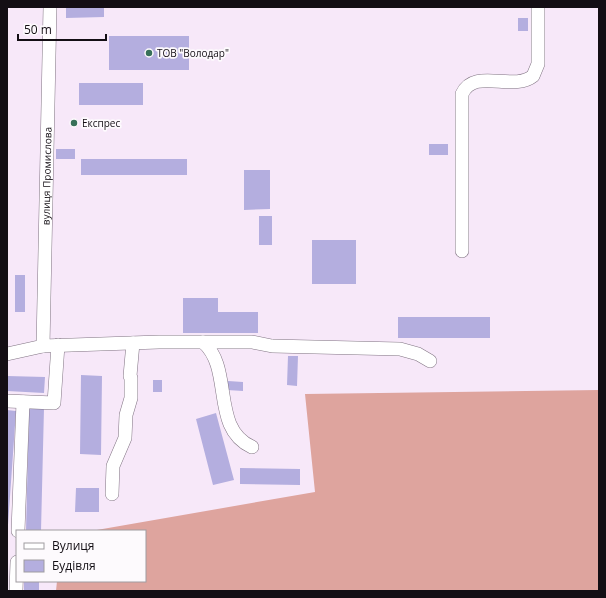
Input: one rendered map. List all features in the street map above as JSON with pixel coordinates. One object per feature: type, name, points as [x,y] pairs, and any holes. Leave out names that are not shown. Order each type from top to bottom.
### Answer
[{"type":"street","name":"вулиця Промислова","points":[[43,346],[50,7]]},
{"type":"street","points":[[462,251],[462,94],[467,87],[474,82],[520,81],[533,76],[538,64],[538,7]]},
{"type":"street","points":[[203,342],[210,348],[217,360],[226,410],[232,429],[243,443],[252,447]]},
{"type":"street","points":[[7,354],[43,346],[58,345],[252,342],[272,346],[394,348],[412,352],[430,361]]},
{"type":"street","points":[[112,494],[112,466],[124,441],[126,415],[131,398],[130,376],[133,343]]},
{"type":"street","points":[[7,401],[54,403],[58,345]]},
{"type":"street","points":[[18,530],[23,402]]},
{"type":"shaded area","points":[[599,390],[599,591],[56,591],[57,582],[146,582],[146,530],[97,530],[315,492],[305,394]]},
{"type":"building","points":[[66,7],[104,7],[104,17],[66,18]]},
{"type":"building","points":[[518,18],[528,18],[528,31],[518,31]]},
{"type":"building","name":"ТОВ \"Володар\"","points":[[109,36],[189,36],[189,70],[109,70]]},
{"type":"building","points":[[79,83],[143,83],[143,105],[79,105]]},
{"type":"building","points":[[429,144],[448,144],[448,155],[429,155]]},
{"type":"building","points":[[56,149],[75,149],[75,159],[56,159]]},
{"type":"building","points":[[81,159],[187,159],[187,175],[81,175]]},
{"type":"building","points":[[244,170],[270,170],[270,209],[244,210]]},
{"type":"building","points":[[259,216],[272,216],[272,245],[259,245]]},
{"type":"building","points":[[312,240],[356,240],[356,284],[312,284]]},
{"type":"building","points":[[15,275],[25,275],[25,312],[15,312]]},
{"type":"building","points":[[183,298],[218,298],[218,312],[258,312],[258,333],[183,333]]},
{"type":"building","points":[[398,317],[490,317],[490,338],[398,338]]},
{"type":"building","points":[[288,356],[298,356],[297,386],[287,385]]},
{"type":"building","points":[[81,375],[102,376],[101,455],[80,454]]},
{"type":"building","points":[[7,376],[45,377],[44,393],[7,391]]},
{"type":"building","points":[[153,380],[162,380],[162,392],[153,392]]},
{"type":"building","points":[[228,381],[243,382],[243,391],[227,390]]},
{"type":"building","points":[[29,408],[44,408],[41,530],[26,530]]},
{"type":"building","points":[[7,410],[16,411],[8,525],[7,525]]},
{"type":"building","points":[[216,413],[234,480],[213,485],[196,419]]},
{"type":"building","points":[[240,468],[300,469],[300,485],[240,484]]},
{"type":"building","points":[[76,488],[99,488],[99,512],[75,512]]},
{"type":"building","points":[[24,582],[39,582],[39,591],[24,591]]},
{"type":"place","name":"ТОВ \"Володар\"","points":[[149,53]]},
{"type":"place","name":"Експрес","points":[[74,123]]}]
